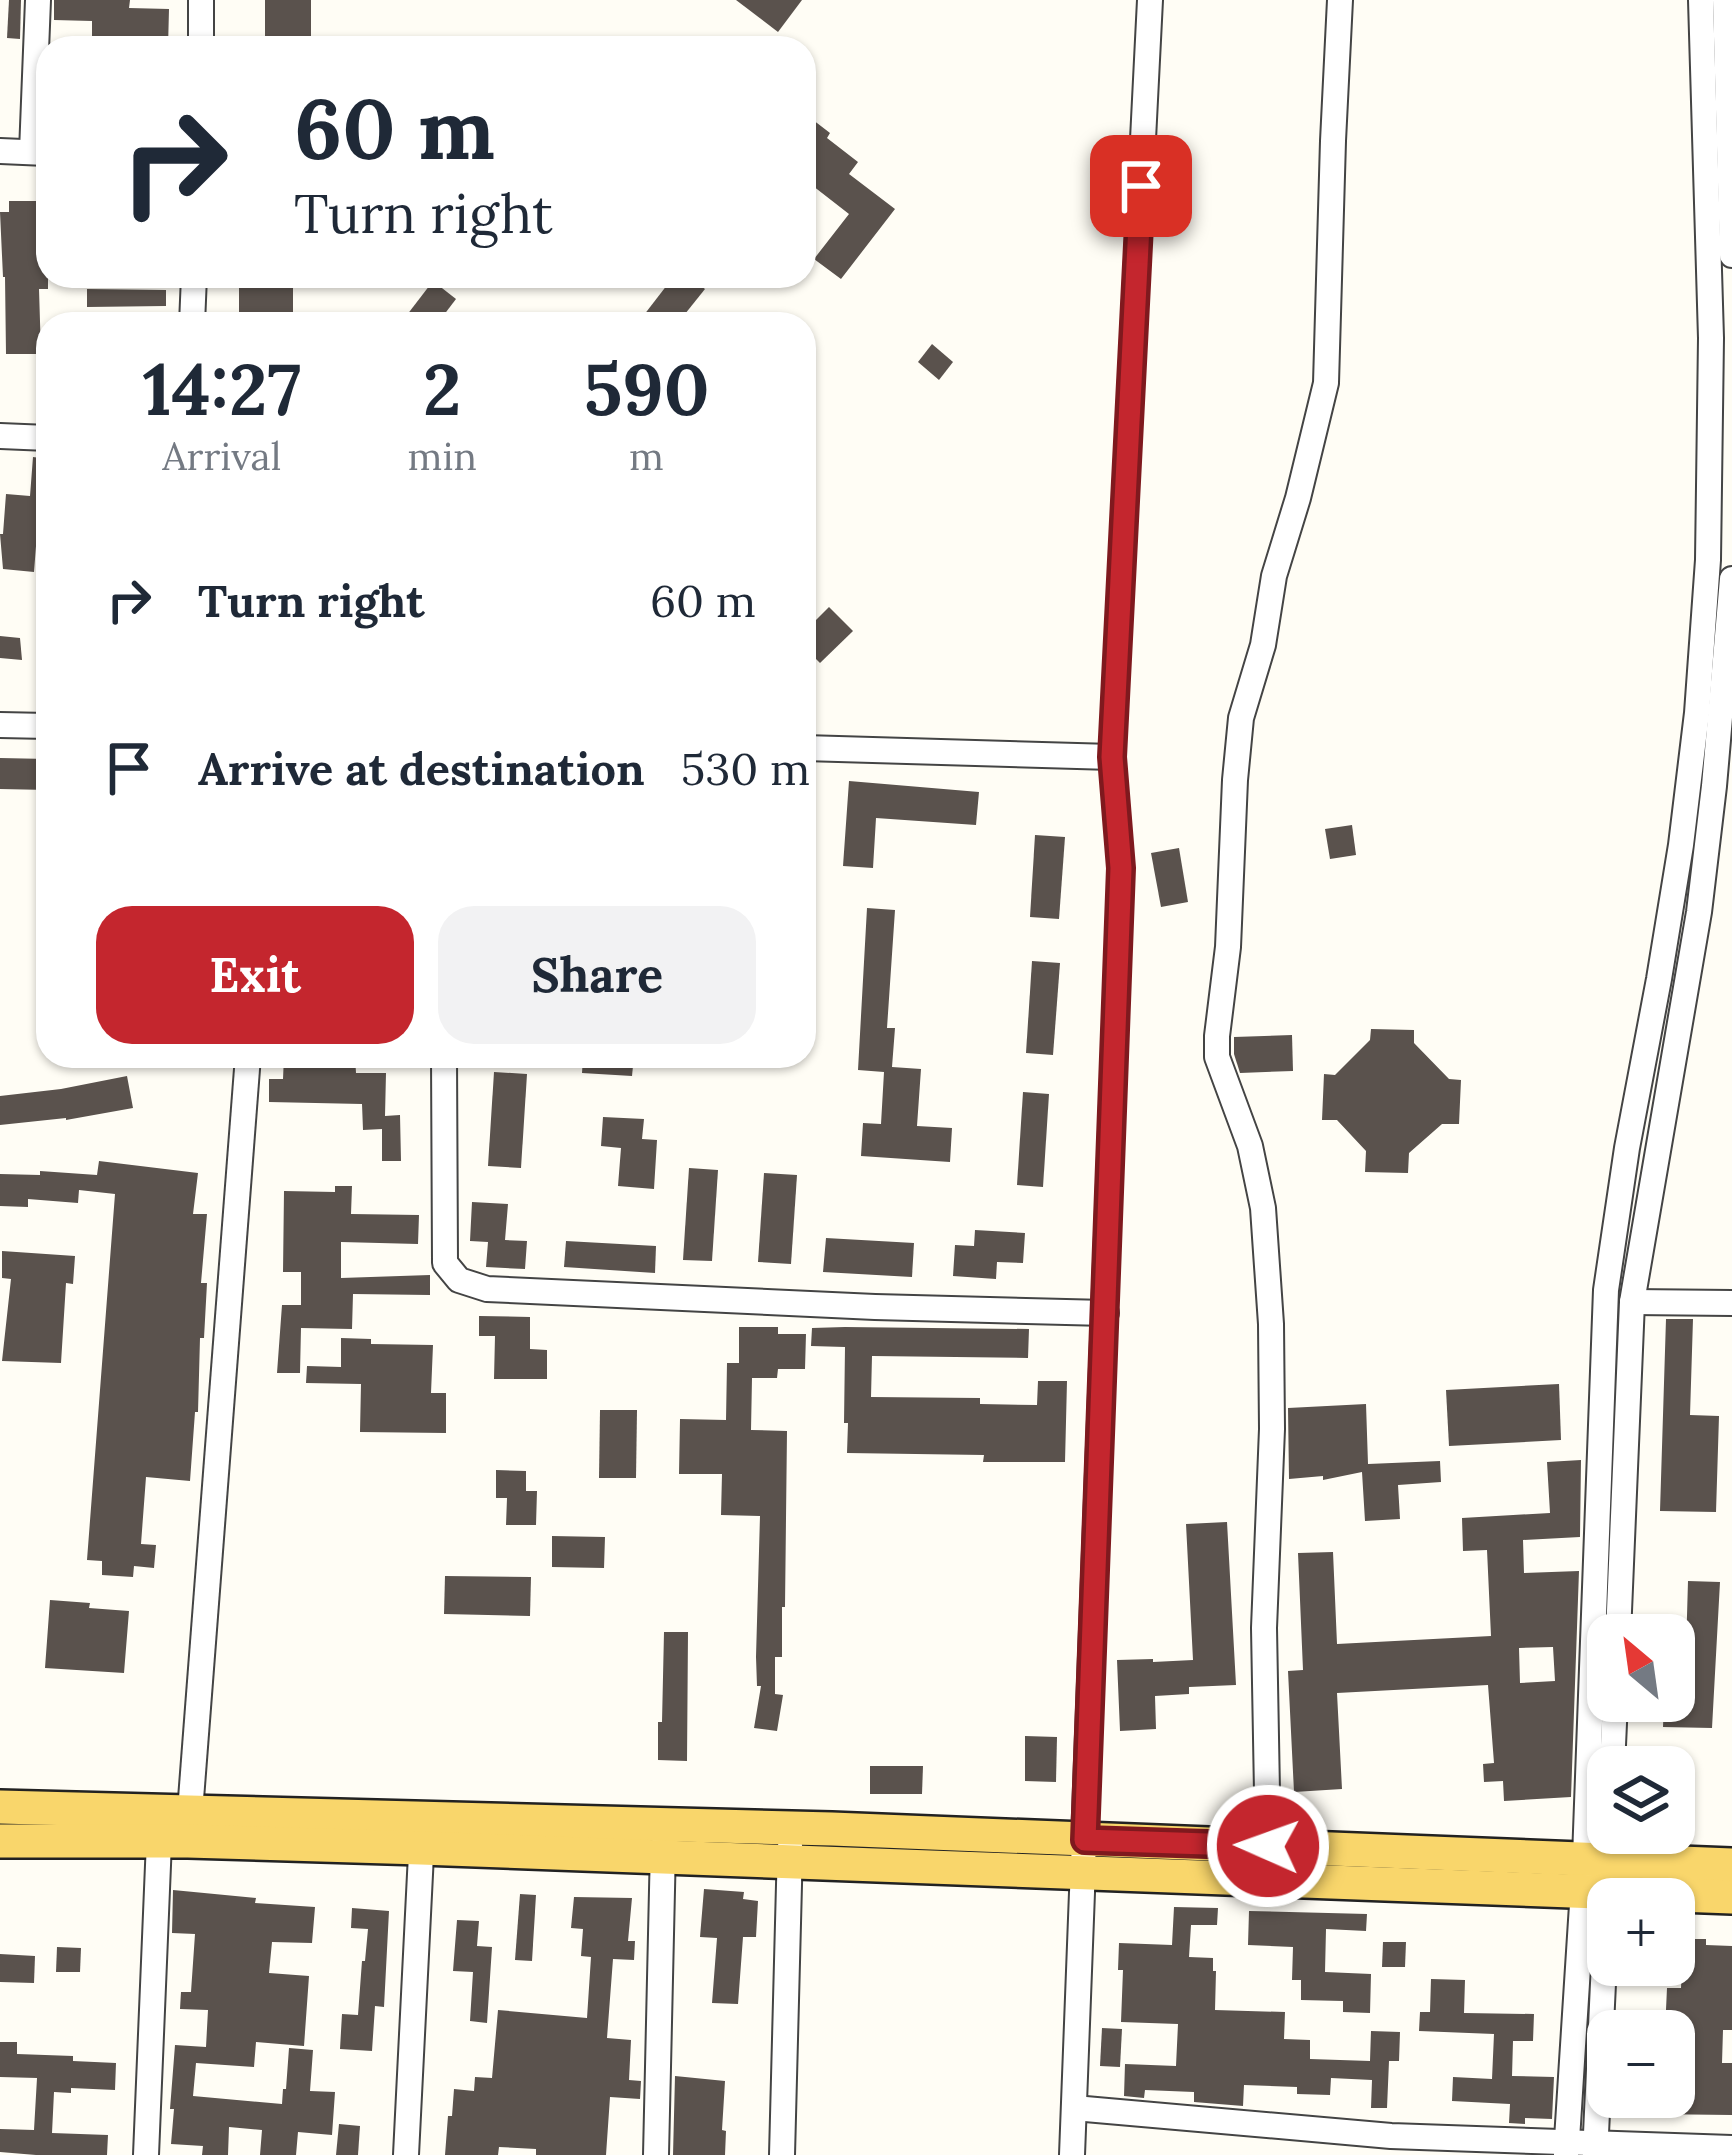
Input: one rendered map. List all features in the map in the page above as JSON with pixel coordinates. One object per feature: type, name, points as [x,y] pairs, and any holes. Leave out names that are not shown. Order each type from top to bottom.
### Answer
[{"type":"main road","points":[[0,1807],[179,1831]]},
{"type":"main road","points":[[0,1841],[179,1831],[422,1833],[1085,1856],[1732,1865]]},
{"type":"main road","points":[[1085,1856],[1268,1846],[1599,1866],[1732,1897]]},
{"type":"street","points":[[38,0],[38,36]]},
{"type":"street","points":[[201,36],[202,0]]},
{"type":"street","points":[[1072,2155],[1121,868],[1112,757],[1150,0]]},
{"type":"street","points":[[1268,1846],[1264,1628],[1272,1429],[1268,1277],[1263,1208],[1250,1146],[1216,1057],[1228,947],[1241,718],[1326,383],[1340,0]]},
{"type":"street","points":[[1595,2150],[1606,1290],[1681,845],[1708,560],[1712,338],[1701,0]]},
{"type":"street","points":[[1725,0],[1732,255]]},
{"type":"street","points":[[0,152],[36,152]]},
{"type":"street","points":[[0,436],[36,438]]},
{"type":"street","points":[[1619,1614],[1632,1302],[1699,912],[1732,579]]},
{"type":"street","points":[[0,725],[36,726]]},
{"type":"street","points":[[816,748],[1112,757]]},
{"type":"street","points":[[146,2155],[247,1068]]},
{"type":"street","points":[[444,1068],[445,1263],[459,1280],[487,1289],[1106,1313]]},
{"type":"street","points":[[1632,1302],[1732,1304]]},
{"type":"street","points":[[406,2155],[422,1833]]},
{"type":"street","points":[[656,2155],[664,1842]]},
{"type":"street","points":[[782,2155],[790,1844]]},
{"type":"street","points":[[1566,2149],[1599,1866]]},
{"type":"street","points":[[1074,2108],[1391,2145],[1732,2148]]},
{"type":"building","points":[[9,0],[21,0],[20,39],[7,38]]},
{"type":"building","points":[[54,0],[130,0],[129,8],[169,9],[168,36],[92,36],[92,21],[54,20]]},
{"type":"building","points":[[265,0],[311,0],[311,36],[265,36]]},
{"type":"building","points":[[736,0],[802,0],[778,32]]},
{"type":"building","points":[[816,122],[830,133],[827,138],[858,162],[849,174],[895,209],[841,279],[816,256],[849,214],[816,188]]},
{"type":"building","points":[[9,201],[36,201],[36,288],[48,289],[39,289],[36,354],[6,354],[0,212],[9,212]]},
{"type":"building","points":[[239,288],[293,288],[293,312],[239,312]]},
{"type":"building","points":[[428,288],[442,288],[456,299],[446,312],[409,312]]},
{"type":"building","points":[[665,288],[705,289],[687,312],[646,312]]},
{"type":"building","points":[[87,289],[166,290],[166,306],[87,307]]},
{"type":"building","points":[[932,344],[953,362],[939,380],[918,362]]},
{"type":"building","points":[[33,457],[34,572],[3,569],[0,534],[6,494],[30,496]]},
{"type":"building","points":[[829,607],[853,631],[820,663],[816,659],[816,620]]},
{"type":"building","points":[[0,636],[20,638],[22,660],[0,658]]},
{"type":"building","points":[[0,758],[36,759],[36,790],[0,789]]},
{"type":"building","points":[[849,781],[979,792],[976,825],[876,818],[873,868],[843,866]]},
{"type":"building","points":[[1352,825],[1356,855],[1330,859],[1325,829]]},
{"type":"building","points":[[1035,835],[1065,837],[1059,919],[1030,917]]},
{"type":"building","points":[[1179,848],[1188,902],[1161,907],[1151,853]]},
{"type":"building","points":[[867,908],[895,910],[887,1028],[895,1028],[892,1067],[921,1069],[917,1126],[952,1128],[950,1162],[861,1156],[863,1123],[881,1124],[884,1072],[858,1070]]},
{"type":"building","points":[[1032,961],[1060,963],[1053,1055],[1026,1053]]},
{"type":"building","points":[[1371,1029],[1414,1030],[1414,1043],[1449,1079],[1461,1080],[1459,1124],[1442,1124],[1409,1153],[1408,1173],[1365,1172],[1366,1151],[1337,1120],[1322,1120],[1324,1074],[1335,1075],[1370,1040]]},
{"type":"building","points":[[1292,1035],[1293,1071],[1240,1073],[1234,1037]]},
{"type":"building","points":[[283,1068],[386,1073],[385,1116],[400,1115],[401,1161],[382,1161],[382,1129],[363,1130],[362,1104],[269,1102],[269,1079],[283,1079]]},
{"type":"building","points":[[582,1068],[633,1068],[632,1076],[582,1073]]},
{"type":"building","points":[[494,1072],[527,1074],[521,1168],[488,1166]]},
{"type":"building","points":[[127,1076],[133,1108],[0,1125],[0,1096]]},
{"type":"building","points":[[1023,1092],[1049,1094],[1043,1187],[1017,1185]]},
{"type":"building","points":[[603,1117],[644,1119],[642,1139],[657,1140],[654,1189],[618,1186],[621,1148],[601,1146]]},
{"type":"building","points":[[99,1161],[198,1173],[193,1214],[207,1214],[201,1283],[207,1283],[204,1338],[200,1338],[190,1481],[146,1477],[141,1544],[156,1545],[154,1568],[134,1566],[133,1577],[102,1575],[102,1561],[87,1560],[115,1194],[79,1190],[78,1203],[28,1199],[28,1207],[0,1206],[0,1174],[97,1175]]},
{"type":"building","points":[[689,1168],[718,1170],[712,1261],[683,1260]]},
{"type":"building","points":[[764,1173],[797,1175],[791,1264],[758,1262]]},
{"type":"building","points":[[335,1186],[352,1186],[351,1214],[419,1215],[418,1244],[341,1242],[341,1278],[430,1275],[430,1295],[353,1294],[352,1329],[301,1328],[300,1373],[277,1373],[282,1305],[301,1305],[301,1272],[283,1272],[284,1191],[335,1192]]},
{"type":"building","points":[[472,1202],[508,1204],[505,1240],[527,1241],[525,1269],[486,1267],[488,1242],[470,1241]]},
{"type":"building","points":[[975,1230],[1025,1233],[1023,1263],[997,1262],[996,1279],[953,1276],[955,1245],[974,1246]]},
{"type":"building","points":[[826,1238],[914,1243],[912,1277],[823,1272]]},
{"type":"building","points":[[566,1241],[656,1246],[655,1273],[564,1267]]},
{"type":"building","points":[[2,1251],[75,1256],[73,1284],[66,1283],[61,1363],[2,1361],[11,1279],[2,1278]]},
{"type":"building","points":[[479,1316],[530,1317],[530,1349],[547,1350],[547,1379],[494,1379],[495,1336],[479,1336]]},
{"type":"building","points":[[1666,1319],[1693,1319],[1690,1415],[1719,1416],[1716,1512],[1660,1511]]},
{"type":"building","points":[[739,1327],[778,1327],[778,1334],[806,1334],[805,1369],[778,1369],[777,1378],[752,1378],[751,1430],[787,1431],[785,1607],[782,1657],[775,1657],[775,1694],[783,1695],[777,1731],[754,1728],[761,1686],[757,1686],[756,1657],[760,1516],[721,1515],[722,1474],[679,1474],[680,1419],[726,1420],[727,1363],[739,1363]]},
{"type":"building","points":[[812,1328],[1029,1329],[1028,1358],[872,1356],[871,1397],[980,1398],[980,1404],[1037,1405],[1038,1381],[1067,1381],[1065,1462],[983,1462],[984,1455],[847,1453],[845,1347],[811,1346]]},
{"type":"building","points":[[341,1338],[371,1339],[371,1344],[433,1345],[431,1393],[446,1393],[446,1433],[360,1432],[361,1384],[306,1383],[307,1366],[341,1367]]},
{"type":"building","points":[[1559,1384],[1561,1440],[1449,1446],[1446,1390]]},
{"type":"building","points":[[1366,1404],[1368,1464],[1440,1461],[1441,1482],[1398,1485],[1400,1519],[1365,1521],[1362,1472],[1323,1480],[1323,1476],[1289,1479],[1288,1408]]},
{"type":"building","points":[[600,1410],[637,1410],[636,1478],[599,1478]]},
{"type":"building","points":[[1581,1460],[1580,1537],[1523,1540],[1524,1573],[1579,1571],[1571,1797],[1504,1801],[1503,1781],[1484,1782],[1483,1764],[1494,1763],[1488,1685],[1337,1693],[1342,1789],[1294,1792],[1288,1671],[1303,1670],[1298,1553],[1333,1552],[1337,1644],[1491,1636],[1487,1550],[1463,1551],[1462,1518],[1550,1513],[1547,1462]],"holes":[[[1553,1647],[1555,1681],[1520,1683],[1519,1648]]]},
{"type":"building","points":[[496,1470],[526,1471],[526,1491],[537,1491],[536,1525],[506,1525],[507,1498],[496,1498]]},
{"type":"building","points":[[1227,1522],[1236,1685],[1189,1687],[1189,1694],[1155,1696],[1156,1729],[1120,1731],[1117,1660],[1193,1660],[1186,1524]]},
{"type":"building","points":[[552,1536],[605,1537],[604,1568],[552,1567]]},
{"type":"building","points":[[445,1576],[531,1577],[530,1616],[444,1614]]},
{"type":"building","points":[[1688,1581],[1720,1582],[1712,1728],[1663,1727],[1663,1722],[1695,1722],[1695,1614],[1687,1614]]},
{"type":"building","points":[[50,1600],[129,1611],[124,1673],[45,1668]]},
{"type":"building","points":[[664,1632],[688,1632],[687,1761],[658,1760]]},
{"type":"building","points":[[1025,1736],[1057,1737],[1056,1782],[1025,1781]]},
{"type":"building","points":[[870,1766],[923,1766],[922,1794],[870,1794]]},
{"type":"building","points":[[704,1889],[744,1892],[743,1899],[758,1901],[756,1937],[743,1937],[738,2004],[712,2003],[717,1938],[700,1937]]},
{"type":"building","points":[[173,1890],[315,1907],[312,1943],[272,1942],[269,1973],[309,1976],[304,2046],[256,2042],[254,2067],[196,2063],[193,2096],[282,2104],[289,2048],[313,2050],[310,2091],[335,2092],[332,2135],[298,2132],[296,2155],[260,2155],[262,2130],[229,2127],[228,2155],[202,2155],[203,2146],[171,2144],[175,2045],[206,2047],[208,2010],[180,2009],[181,1992],[191,1992],[195,1934],[172,1933]]},
{"type":"building","points":[[520,1894],[536,1895],[532,1961],[515,1960]]},
{"type":"building","points":[[574,1897],[632,1898],[628,1941],[635,1941],[634,1960],[613,1959],[607,2038],[631,2040],[629,2080],[641,2081],[640,2099],[610,2097],[606,2155],[536,2155],[536,2149],[499,2147],[498,2155],[445,2155],[454,2089],[474,2091],[475,2077],[492,2078],[498,2010],[587,2018],[591,1957],[581,1956],[583,1929],[571,1928]]},
{"type":"building","points":[[1174,1907],[1218,1908],[1217,1925],[1191,1925],[1189,1957],[1213,1958],[1215,2010],[1285,2012],[1284,2039],[1310,2040],[1310,2059],[1370,2061],[1371,2031],[1400,2032],[1399,2061],[1389,2061],[1387,2108],[1371,2108],[1372,2080],[1331,2078],[1330,2095],[1297,2094],[1297,2087],[1244,2085],[1243,2106],[1194,2102],[1194,2092],[1145,2090],[1144,2098],[1124,2096],[1125,2064],[1176,2066],[1178,2024],[1121,2022],[1119,1943],[1172,1945]]},
{"type":"building","points":[[352,1908],[389,1911],[384,2007],[375,2006],[372,2051],[340,2049],[342,2014],[358,2015],[368,1929],[351,1928]]},
{"type":"building","points":[[1249,1911],[1367,1914],[1366,1931],[1326,1929],[1325,1972],[1371,1974],[1370,2013],[1343,2012],[1343,2001],[1301,2000],[1301,1980],[1292,1980],[1293,1947],[1248,1945]]},
{"type":"building","points":[[457,1920],[479,1921],[477,1946],[492,1947],[487,2023],[470,2021],[473,1972],[453,1971]]},
{"type":"building","points":[[1695,1939],[1706,1939],[1706,1945],[1732,1946],[1732,2030],[1723,2030],[1722,2063],[1732,2063],[1732,2115],[1695,2115],[1695,2010],[1666,2010],[1667,1988],[1695,1986]]},
{"type":"building","points":[[1383,1942],[1406,1942],[1405,1967],[1382,1967]]},
{"type":"building","points":[[57,1947],[81,1948],[80,1972],[56,1972]]},
{"type":"building","points":[[0,1954],[35,1956],[34,1983],[0,1982]]},
{"type":"building","points":[[1431,1979],[1465,1980],[1464,2013],[1534,2014],[1533,2041],[1513,2041],[1512,2076],[1554,2077],[1552,2119],[1509,2123],[1510,2104],[1452,2101],[1453,2077],[1492,2079],[1494,2034],[1419,2031],[1420,2012],[1430,2012]]},
{"type":"building","points":[[1102,2028],[1122,2029],[1120,2067],[1100,2066]]},
{"type":"building","points":[[0,2042],[17,2042],[17,2054],[116,2063],[115,2090],[54,2092],[52,2133],[108,2135],[107,2155],[0,2152],[0,2129],[34,2130],[37,2078],[0,2077]]},
{"type":"building","points":[[675,2076],[725,2081],[725,2155],[673,2155]]},
{"type":"building","points":[[339,2124],[360,2126],[358,2155],[336,2155]]},
{"type":"route","points":[[1141,186],[1112,757],[1121,868],[1085,1840],[1268,1846]]}]
